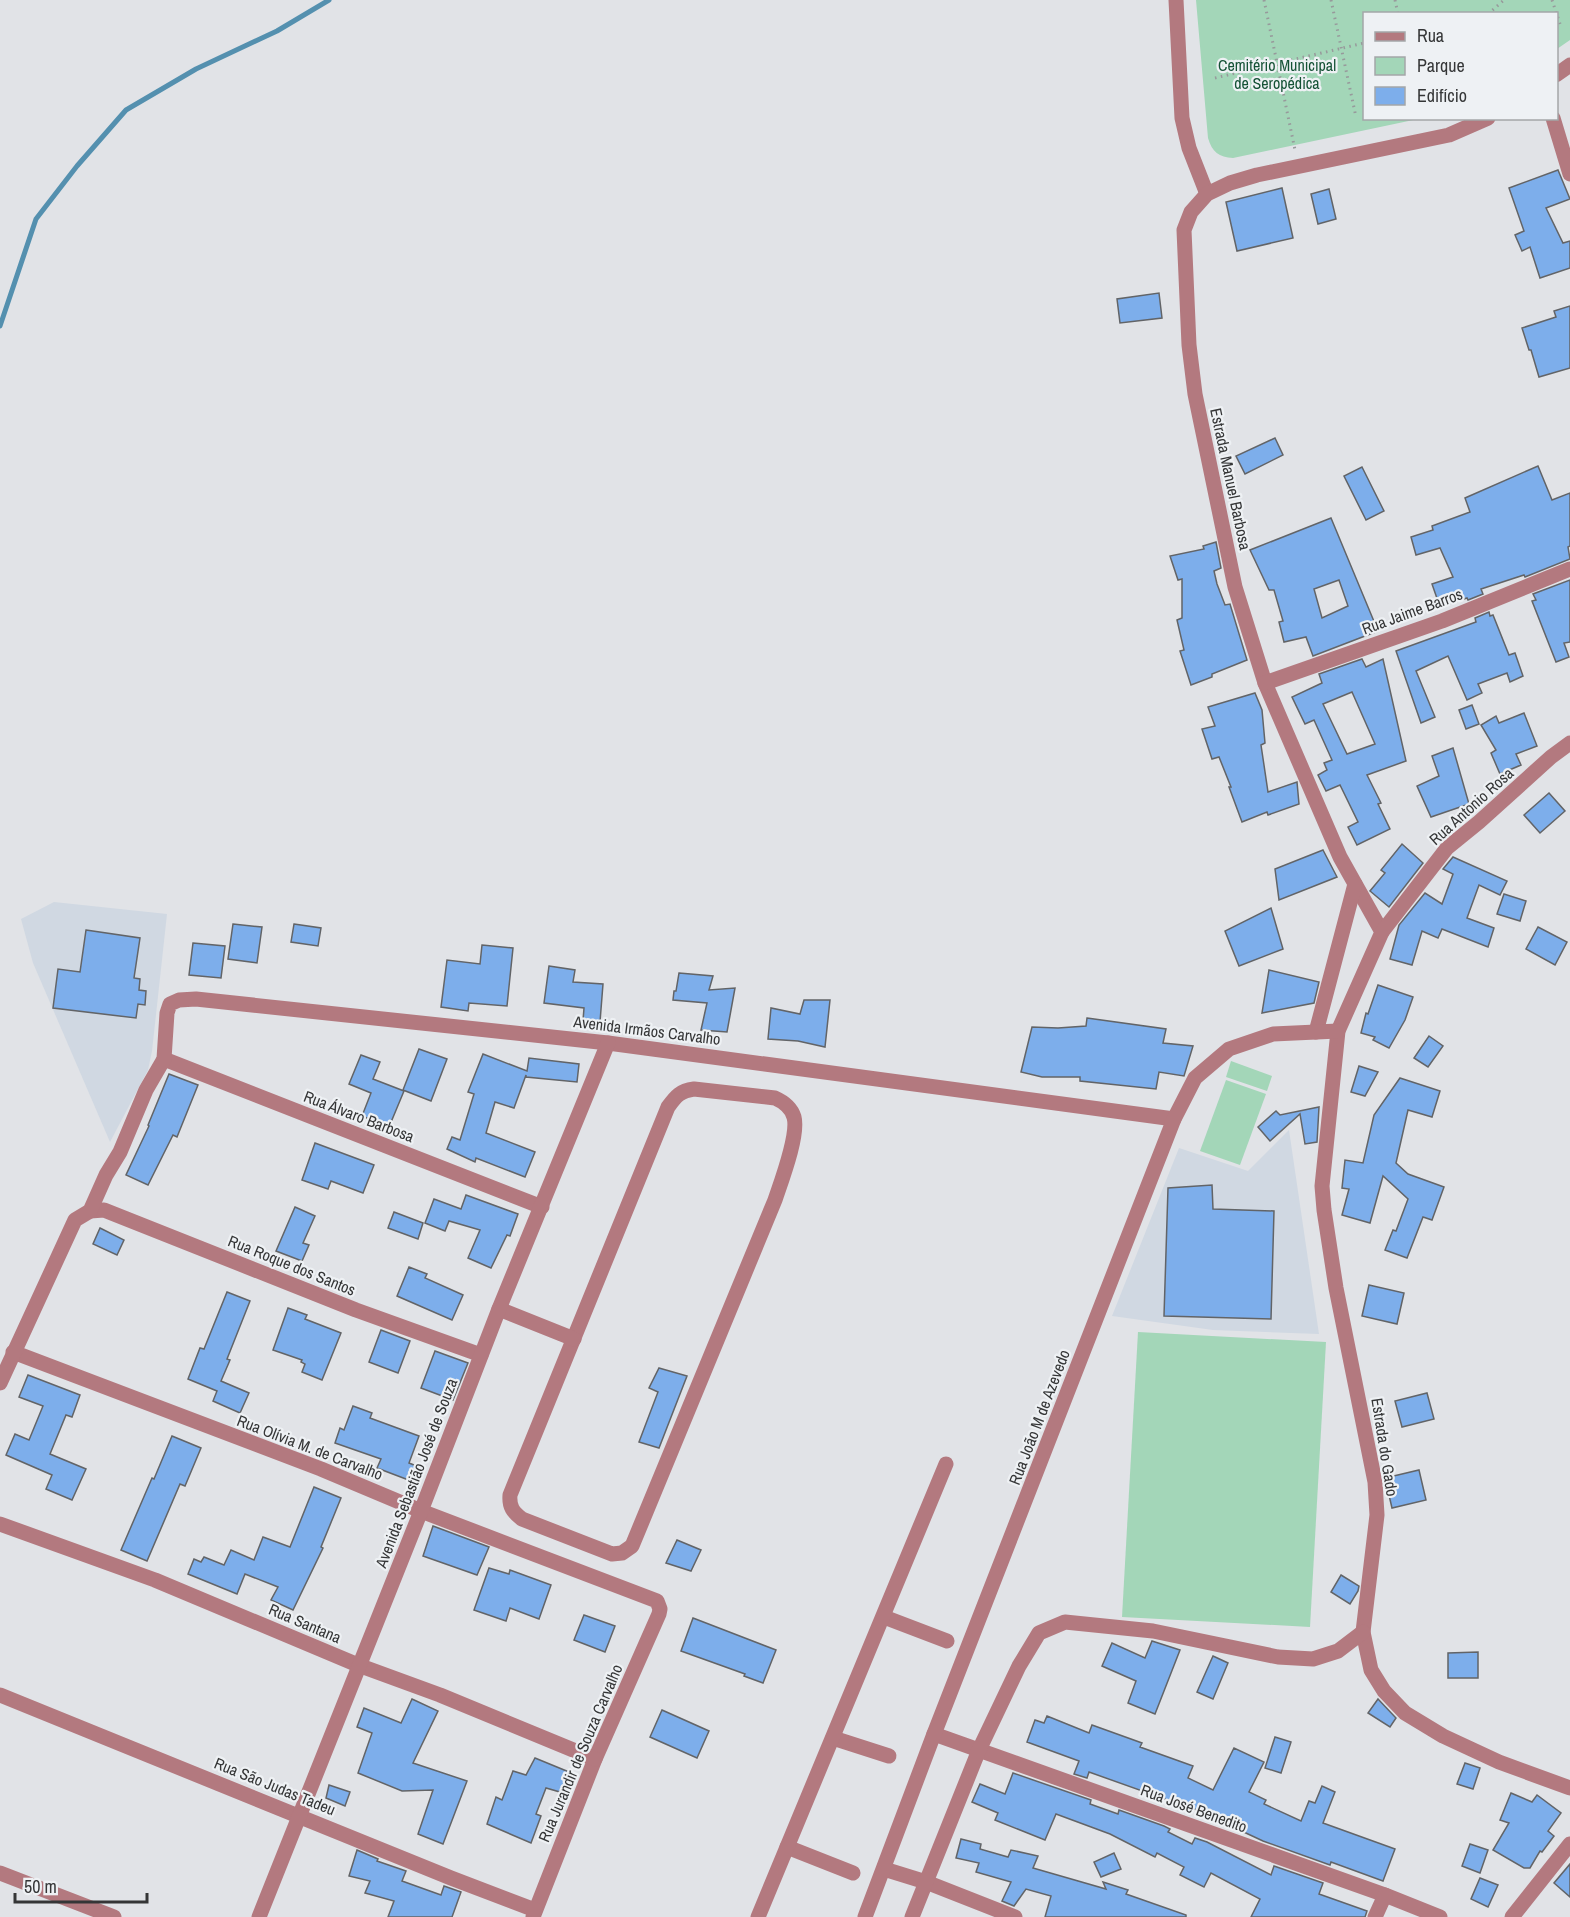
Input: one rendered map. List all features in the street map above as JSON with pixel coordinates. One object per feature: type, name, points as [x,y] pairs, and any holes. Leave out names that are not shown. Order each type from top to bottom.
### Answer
[{"type":"street","points":[[1176,0],[1182,118],[1189,148],[1207,194]]},
{"type":"street","points":[[1558,74],[1570,65]]},
{"type":"street","name":"Estrada Manuel Barbosa","points":[[1382,932],[1340,857],[1265,683],[1235,586],[1195,394],[1189,345],[1184,230],[1191,212],[1207,194],[1230,183],[1299,166],[1449,135],[1483,120]]},
{"type":"street","points":[[1554,120],[1570,174]]},
{"type":"street","name":"Rua Jaime Barros","points":[[1265,683],[1442,621],[1570,569]]},
{"type":"street","name":"Rua Antonio Rosa","points":[[1382,932],[1447,848],[1570,743]]},
{"type":"street","points":[[1316,1032],[1355,884]]},
{"type":"street","points":[[1338,1031],[1382,932]]},
{"type":"street","name":"Avenida Irmãos Carvalho","points":[[164,1059],[167,1013],[170,1004],[179,1000],[196,999],[608,1042],[1174,1119]]},
{"type":"street","name":"Rua João M de Azevedo","points":[[865,1917],[1174,1119],[1195,1078],[1229,1049],[1273,1034],[1338,1031]]},
{"type":"street","name":"Estrada do Gado","points":[[1338,1031],[1322,1186],[1336,1288],[1375,1482],[1377,1515],[1363,1632],[1371,1670],[1384,1691],[1405,1713],[1443,1736],[1490,1758],[1570,1788]]},
{"type":"street","name":"Avenida Sebastião José de Souza","points":[[259,1917],[499,1309],[608,1042]]},
{"type":"street","points":[[0,1383],[75,1220],[90,1210],[106,1175],[120,1152],[146,1090],[164,1059]]},
{"type":"street","name":"Rua Álvaro Barbosa","points":[[164,1059],[542,1207]]},
{"type":"street","points":[[694,1089],[775,1098],[783,1102],[794,1116],[795,1125],[786,1170],[632,1546],[622,1553],[612,1554],[522,1519],[513,1512],[509,1504],[510,1496],[574,1340],[668,1107],[677,1095],[684,1090],[694,1089]]},
{"type":"street","name":"Rua Roque dos Santos","points":[[90,1210],[104,1210],[356,1310],[481,1355]]},
{"type":"street","points":[[499,1309],[574,1340]]},
{"type":"street","name":"Rua Olívia M. de Carvalho","points":[[13,1352],[321,1469],[421,1511],[653,1599],[659,1604]]},
{"type":"street","points":[[758,1917],[946,1464]]},
{"type":"street","name":"Rua Santana","points":[[0,1524],[154,1580],[595,1760]]},
{"type":"street","name":"Rua Jurandir de Souza Carvalho","points":[[534,1914],[595,1760],[659,1614],[659,1604]]},
{"type":"street","points":[[884,1617],[947,1641]]},
{"type":"street","points":[[912,1917],[980,1750],[1019,1666],[1039,1633],[1065,1622],[1153,1631],[1278,1657],[1313,1659],[1338,1651],[1363,1632]]},
{"type":"street","name":"Rua São Judas Tadeu","points":[[0,1695],[299,1815],[534,1914]]},
{"type":"street","name":"Rua José Benedito","points":[[934,1734],[1385,1895],[1440,1917]]},
{"type":"street","points":[[832,1738],[889,1756]]},
{"type":"street","points":[[1512,1917],[1570,1844]]},
{"type":"street","points":[[787,1847],[853,1873]]},
{"type":"street","points":[[884,1869],[926,1882],[1016,1917]]},
{"type":"street","points":[[0,1873],[114,1917]]},
{"type":"street","points":[[1376,1917],[1385,1895]]},
{"type":"path","points":[[1264,0],[1299,166]]},
{"type":"path","points":[[1331,0],[1356,117]]},
{"type":"path","points":[[1490,12],[1504,0]]},
{"type":"path","points":[[1558,18],[1560,24]]},
{"type":"path","points":[[1215,78],[1363,43]]},
{"type":"shaded area","points":[[54,902],[167,914],[148,1070],[110,1142],[33,963],[21,919]]},
{"type":"shaded area","points":[[1289,1130],[1319,1334],[1213,1330],[1112,1316],[1179,1148],[1248,1171]]},
{"type":"green space","name":"Cemitério Municipal de Seropédica","points":[[1196,0],[1570,0],[1570,40],[1558,48],[1558,12],[1363,12],[1363,120],[1413,120],[1233,158],[1217,153],[1208,138]]},
{"type":"green space","points":[[1231,1061],[1272,1076],[1267,1091],[1226,1077]]},
{"type":"green space","points":[[1226,1080],[1266,1094],[1240,1165],[1200,1151]]},
{"type":"green space","points":[[1138,1332],[1326,1342],[1310,1627],[1122,1617]]},
{"type":"building","points":[[1558,170],[1570,199],[1546,208],[1563,243],[1570,241],[1570,268],[1540,278],[1530,247],[1522,251],[1515,235],[1524,231],[1509,188]]},
{"type":"building","points":[[1282,188],[1293,238],[1237,251],[1226,202]]},
{"type":"building","points":[[1329,189],[1336,219],[1318,224],[1311,194]]},
{"type":"building","points":[[1159,293],[1162,318],[1120,323],[1117,299]]},
{"type":"building","points":[[1570,306],[1570,368],[1539,377],[1522,328],[1556,317],[1554,311]]},
{"type":"building","points":[[1275,438],[1283,455],[1245,474],[1236,456]]},
{"type":"building","points":[[1538,466],[1552,500],[1570,493],[1570,546],[1568,547],[1570,559],[1525,577],[1524,575],[1481,589],[1483,594],[1468,600],[1467,598],[1440,607],[1432,584],[1453,577],[1440,548],[1416,555],[1411,537],[1433,530],[1432,526],[1470,512],[1465,498]]},
{"type":"building","points":[[1362,467],[1384,511],[1366,520],[1344,476]]},
{"type":"building","points":[[1331,518],[1378,631],[1313,656],[1306,637],[1284,642],[1279,622],[1283,621],[1274,590],[1269,590],[1250,550]],"holes":[[[1339,580],[1348,606],[1322,618],[1314,589]]]},
{"type":"building","points":[[1216,542],[1221,568],[1214,571],[1217,584],[1225,605],[1230,604],[1247,660],[1191,685],[1180,651],[1184,650],[1177,620],[1182,618],[1182,579],[1178,580],[1170,556],[1204,549],[1203,546]]},
{"type":"building","points":[[1570,580],[1570,642],[1564,643],[1569,657],[1556,662],[1532,601],[1536,600],[1533,594]]},
{"type":"building","points":[[1489,612],[1490,616],[1493,615],[1509,655],[1515,653],[1523,676],[1510,682],[1507,673],[1478,684],[1482,693],[1467,700],[1448,656],[1416,671],[1435,717],[1421,723],[1396,651],[1476,622],[1475,618]]},
{"type":"building","points":[[1362,659],[1366,667],[1383,659],[1406,761],[1367,775],[1381,803],[1378,804],[1390,829],[1357,845],[1348,827],[1358,822],[1340,785],[1326,791],[1318,775],[1327,770],[1324,763],[1332,760],[1314,720],[1305,724],[1292,697],[1322,683],[1319,674]],"holes":[[[1352,692],[1375,744],[1347,754],[1323,704]]]},
{"type":"building","points":[[1255,693],[1262,710],[1265,743],[1261,745],[1268,792],[1297,782],[1299,804],[1268,815],[1267,812],[1242,822],[1219,757],[1212,759],[1202,729],[1215,726],[1208,707]]},
{"type":"building","points":[[1472,705],[1479,724],[1466,729],[1459,710]]},
{"type":"building","points":[[1524,713],[1537,746],[1516,754],[1521,765],[1500,774],[1491,753],[1496,750],[1481,725],[1496,716],[1499,723]]},
{"type":"building","points":[[1453,748],[1469,804],[1431,817],[1417,786],[1439,776],[1432,756]]},
{"type":"building","points":[[1549,793],[1565,811],[1540,833],[1524,815]]},
{"type":"building","points":[[1402,844],[1423,863],[1389,907],[1370,891],[1385,873],[1381,870]]},
{"type":"building","points":[[1323,850],[1337,877],[1279,900],[1275,869]]},
{"type":"building","points":[[1453,857],[1507,881],[1500,895],[1479,885],[1467,918],[1494,928],[1488,947],[1442,929],[1438,938],[1422,931],[1412,965],[1390,959],[1399,925],[1425,893],[1442,904],[1453,874],[1443,869]]},
{"type":"building","points":[[1504,894],[1526,901],[1520,921],[1497,914]]},
{"type":"building","points":[[1271,908],[1283,949],[1239,966],[1225,931]]},
{"type":"building","points":[[233,924],[262,927],[257,963],[228,959]]},
{"type":"building","points":[[294,924],[321,928],[318,946],[291,942]]},
{"type":"building","points":[[1538,927],[1567,942],[1555,965],[1526,949]]},
{"type":"building","points":[[86,930],[140,938],[134,978],[140,979],[139,990],[146,991],[145,1005],[138,1004],[136,1018],[53,1008],[58,969],[80,972]]},
{"type":"building","points":[[193,943],[225,946],[221,978],[189,975]]},
{"type":"building","points":[[482,945],[513,948],[507,1006],[469,1003],[468,1011],[441,1007],[447,960],[480,964]]},
{"type":"building","points":[[549,966],[575,970],[573,982],[603,984],[600,1022],[583,1021],[584,1008],[544,1003]]},
{"type":"building","points":[[1269,970],[1319,982],[1314,1003],[1262,1013]]},
{"type":"building","points":[[679,973],[713,976],[709,990],[735,988],[727,1032],[701,1030],[707,1003],[673,1000]]},
{"type":"building","points":[[1378,985],[1413,997],[1405,1020],[1389,1048],[1373,1040],[1375,1037],[1361,1033],[1366,1013],[1368,1014]]},
{"type":"building","points":[[804,1000],[830,1000],[825,1047],[798,1041],[768,1039],[771,1008],[800,1014]]},
{"type":"building","points":[[1087,1018],[1166,1029],[1163,1043],[1193,1046],[1184,1076],[1159,1072],[1156,1089],[1080,1081],[1080,1077],[1042,1077],[1021,1072],[1032,1027],[1086,1026]]},
{"type":"building","points":[[1429,1036],[1443,1046],[1428,1067],[1414,1058]]},
{"type":"building","points":[[419,1049],[447,1059],[431,1101],[403,1090]]},
{"type":"building","points":[[483,1054],[527,1071],[529,1058],[579,1064],[577,1082],[526,1077],[526,1075],[514,1108],[495,1102],[486,1133],[535,1152],[525,1177],[476,1158],[475,1162],[447,1149],[452,1137],[460,1140],[474,1094],[468,1092]]},
{"type":"building","points":[[361,1055],[380,1062],[373,1079],[404,1091],[389,1127],[362,1116],[371,1093],[349,1084]]},
{"type":"building","points":[[1359,1066],[1378,1072],[1365,1096],[1351,1092]]},
{"type":"building","points":[[169,1074],[198,1085],[177,1137],[173,1135],[148,1185],[126,1175],[149,1126]]},
{"type":"building","points":[[1400,1078],[1440,1091],[1432,1117],[1408,1110],[1396,1163],[1408,1174],[1444,1187],[1432,1220],[1423,1217],[1407,1258],[1385,1250],[1393,1230],[1396,1231],[1408,1199],[1383,1176],[1370,1223],[1342,1215],[1349,1189],[1342,1188],[1345,1160],[1363,1163],[1374,1115]]},
{"type":"building","points":[[1319,1107],[1317,1142],[1305,1144],[1300,1114],[1270,1141],[1258,1127],[1276,1111],[1280,1115]]},
{"type":"building","points":[[315,1143],[374,1165],[363,1193],[331,1181],[328,1189],[302,1180]]},
{"type":"building","points":[[1212,1185],[1213,1209],[1274,1211],[1271,1319],[1164,1316],[1168,1188]]},
{"type":"building","points":[[466,1195],[518,1214],[510,1236],[507,1235],[491,1268],[468,1258],[480,1230],[449,1221],[445,1231],[425,1223],[434,1199],[461,1209]]},
{"type":"building","points":[[295,1207],[315,1216],[303,1243],[309,1245],[302,1261],[276,1251]]},
{"type":"building","points":[[394,1212],[423,1223],[418,1239],[388,1228]]},
{"type":"building","points":[[100,1228],[124,1240],[117,1255],[93,1244]]},
{"type":"building","points":[[409,1267],[427,1274],[425,1278],[463,1295],[452,1320],[397,1296]]},
{"type":"building","points":[[1369,1285],[1404,1293],[1397,1324],[1362,1316]]},
{"type":"building","points":[[227,1292],[250,1301],[227,1359],[230,1360],[221,1381],[249,1393],[240,1413],[213,1401],[217,1391],[188,1379],[200,1348],[204,1349]]},
{"type":"building","points":[[288,1308],[307,1315],[305,1319],[341,1333],[322,1380],[302,1372],[305,1364],[301,1362],[302,1360],[273,1350]]},
{"type":"building","points":[[381,1330],[410,1341],[398,1373],[369,1362]]},
{"type":"building","points":[[435,1351],[468,1363],[453,1400],[421,1388]]},
{"type":"building","points":[[659,1368],[687,1376],[659,1448],[639,1442],[658,1392],[649,1388]]},
{"type":"building","points":[[28,1375],[80,1395],[72,1417],[66,1415],[50,1454],[86,1469],[72,1500],[46,1489],[52,1475],[6,1455],[15,1434],[29,1440],[43,1406],[19,1397]]},
{"type":"building","points":[[1427,1393],[1434,1419],[1402,1427],[1395,1401]]},
{"type":"building","points":[[353,1406],[372,1413],[370,1418],[419,1436],[409,1463],[424,1469],[419,1484],[377,1468],[381,1459],[335,1443],[340,1428],[344,1430]]},
{"type":"building","points":[[172,1436],[201,1448],[185,1486],[180,1484],[147,1561],[121,1550]]},
{"type":"building","points":[[1419,1470],[1426,1500],[1392,1508],[1385,1478]]},
{"type":"building","points":[[314,1487],[341,1498],[321,1547],[323,1548],[293,1610],[271,1600],[278,1587],[245,1574],[237,1594],[188,1574],[194,1559],[201,1562],[204,1557],[224,1565],[231,1550],[254,1560],[263,1537],[290,1547]]},
{"type":"building","points":[[433,1526],[489,1547],[477,1575],[423,1556]]},
{"type":"building","points":[[677,1540],[701,1550],[691,1571],[666,1563]]},
{"type":"building","points":[[489,1568],[509,1574],[510,1570],[551,1585],[539,1619],[510,1608],[506,1621],[474,1610]]},
{"type":"building","points":[[1341,1575],[1359,1586],[1350,1604],[1331,1592]]},
{"type":"building","points":[[584,1615],[615,1626],[605,1652],[574,1640]]},
{"type":"building","points":[[693,1618],[776,1650],[763,1683],[744,1676],[745,1674],[681,1651]]},
{"type":"building","points":[[1152,1641],[1180,1650],[1155,1714],[1128,1703],[1136,1681],[1102,1666],[1112,1643],[1145,1658]]},
{"type":"building","points":[[1478,1652],[1478,1678],[1448,1678],[1448,1653]]},
{"type":"building","points":[[1213,1656],[1228,1663],[1213,1699],[1197,1692]]},
{"type":"building","points":[[412,1699],[438,1711],[413,1763],[467,1781],[443,1844],[418,1834],[433,1790],[402,1791],[358,1773],[372,1733],[357,1727],[364,1708],[401,1723]]},
{"type":"building","points":[[1378,1699],[1396,1718],[1390,1727],[1368,1713]]},
{"type":"building","points":[[662,1710],[709,1731],[697,1758],[650,1737]]},
{"type":"building","points":[[1047,1716],[1089,1733],[1092,1725],[1142,1743],[1140,1747],[1193,1766],[1188,1778],[1213,1790],[1234,1748],[1264,1762],[1249,1792],[1266,1800],[1264,1804],[1301,1821],[1309,1801],[1315,1803],[1322,1786],[1335,1792],[1323,1823],[1395,1849],[1383,1881],[1263,1841],[1175,1800],[1173,1802],[1089,1772],[1087,1778],[1074,1774],[1079,1761],[1027,1742],[1035,1720],[1044,1723]]},
{"type":"building","points":[[1275,1737],[1291,1742],[1281,1773],[1265,1768]]},
{"type":"building","points":[[535,1758],[569,1772],[560,1792],[546,1788],[536,1814],[541,1816],[531,1843],[487,1824],[496,1797],[502,1800],[513,1771],[526,1775]]},
{"type":"building","points":[[1465,1763],[1480,1768],[1473,1789],[1457,1784]]},
{"type":"building","points":[[1013,1773],[1091,1800],[1090,1804],[1118,1814],[1119,1810],[1164,1826],[1170,1829],[1168,1832],[1192,1844],[1195,1838],[1207,1842],[1271,1875],[1274,1866],[1323,1883],[1319,1894],[1367,1911],[1365,1917],[1251,1917],[1260,1899],[1211,1873],[1204,1887],[1180,1875],[1184,1867],[1157,1853],[1155,1857],[1110,1834],[1056,1814],[1045,1840],[995,1820],[998,1813],[972,1802],[980,1784],[1005,1794]]},
{"type":"building","points":[[329,1785],[350,1792],[345,1806],[326,1798]]},
{"type":"building","points":[[1511,1793],[1532,1802],[1537,1795],[1561,1813],[1548,1831],[1554,1836],[1542,1852],[1540,1851],[1530,1868],[1524,1868],[1493,1850],[1509,1823],[1500,1820]]},
{"type":"building","points":[[961,1839],[981,1844],[980,1849],[1008,1857],[1011,1850],[1038,1856],[1033,1868],[1106,1889],[1103,1882],[1128,1890],[1126,1894],[1186,1915],[1186,1917],[1045,1917],[1051,1896],[1026,1889],[1014,1906],[1002,1901],[1011,1882],[976,1872],[979,1863],[956,1858]]},
{"type":"building","points":[[1470,1844],[1488,1850],[1480,1873],[1462,1866]]},
{"type":"building","points":[[357,1850],[378,1859],[377,1861],[406,1871],[402,1881],[441,1895],[444,1886],[461,1892],[452,1917],[388,1917],[394,1901],[365,1893],[370,1881],[349,1876]]},
{"type":"building","points":[[1114,1853],[1121,1869],[1101,1877],[1094,1862]]},
{"type":"building","points":[[1570,1864],[1570,1897],[1554,1883]]},
{"type":"building","points":[[1480,1878],[1498,1885],[1488,1907],[1471,1899]]},
{"type":"waterway","points":[[0,326],[36,219],[77,166],[126,110],[196,69],[277,31],[329,0]]}]
